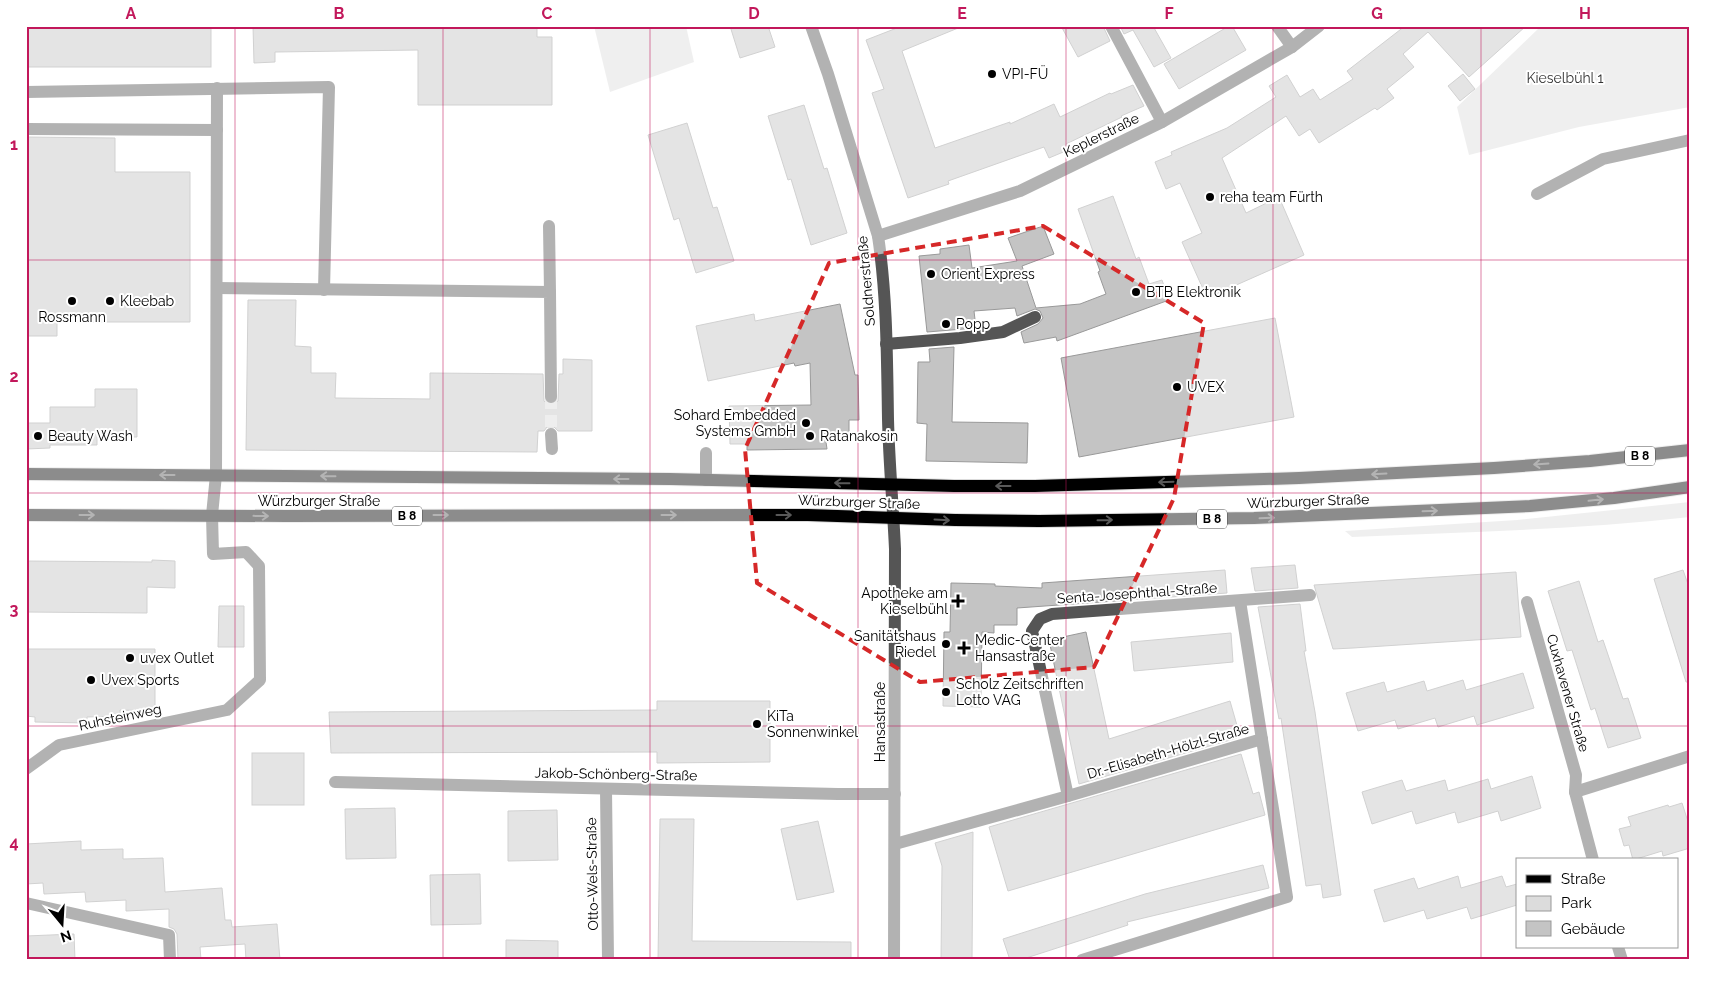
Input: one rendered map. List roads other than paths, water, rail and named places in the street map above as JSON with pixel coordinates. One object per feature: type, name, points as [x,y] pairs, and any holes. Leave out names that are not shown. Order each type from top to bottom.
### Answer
[{"type":"main road","name":"Würzburger Straße","points":[[26,474],[706,480],[1034,486],[1299,478],[1494,468],[1590,461],[1690,450]]},
{"type":"main road","name":"Würzburger Straße","points":[[26,514],[212,516],[772,515],[1039,521],[1322,516],[1530,506],[1614,498],[1690,487]]},
{"type":"street","name":"Soldnerstraße","points":[[811,26],[828,74],[878,236],[881,254],[886,344],[890,484]]},
{"type":"street","points":[[1111,26],[1162,122]]},
{"type":"street","points":[[1277,26],[1292,47]]},
{"type":"street","name":"Keplerstraße","points":[[878,236],[1020,190],[1162,122],[1292,47],[1320,26]]},
{"type":"street","points":[[212,516],[216,475],[217,88]]},
{"type":"street","points":[[26,92],[329,88],[324,290]]},
{"type":"street","points":[[26,129],[217,130]]},
{"type":"street","points":[[1537,194],[1603,159],[1690,140]]},
{"type":"street","points":[[549,226],[551,397]]},
{"type":"street","points":[[217,288],[550,292]]},
{"type":"street","points":[[886,344],[960,338],[1003,332],[1035,317]]},
{"type":"street","points":[[551,434],[552,449]]},
{"type":"street","points":[[706,453],[706,480]]},
{"type":"street","name":"Hansastraße","points":[[890,484],[894,518],[895,596],[894,960]]},
{"type":"street","name":"Ruhsteinweg","points":[[26,769],[59,745],[227,710],[260,680],[259,566],[246,552],[213,554],[212,516]]},
{"type":"street","name":"Senta-Josephthal-Straße","points":[[1068,796],[1032,631],[1040,619],[1052,614],[1310,595]]},
{"type":"street","points":[[1240,601],[1262,739]]},
{"type":"street","name":"Cuxhavener Straße","points":[[1527,602],[1576,775],[1574,792],[1592,858]]},
{"type":"street","name":"Dr.-Elisabeth-Hölzl-Straße","points":[[895,844],[1262,739],[1287,897],[1082,960]]},
{"type":"street","points":[[1574,792],[1690,756]]},
{"type":"street","name":"Jakob-Schönberg-Straße","points":[[335,782],[895,794]]},
{"type":"street","name":"Otto-Wels-Straße","points":[[606,789],[608,960]]},
{"type":"street","points":[[26,903],[169,935],[170,960]]},
{"type":"street","points":[[1618,948],[1622,960]]},
{"type":"tunnel","points":[[551,397],[551,434]]},
{"type":"place","name":"VPI-FÜ","points":[[992,74]]},
{"type":"place","name":"reha team Fürth","points":[[1210,197]]},
{"type":"place","name":"Orient Express","points":[[931,274]]},
{"type":"place","name":"BTB Elektronik","points":[[1136,292]]},
{"type":"place","name":"Rossmann","points":[[72,301]]},
{"type":"place","name":"Kleebab","points":[[110,301]]},
{"type":"place","name":"Popp","points":[[946,324]]},
{"type":"place","name":"UVEX","points":[[1177,387]]},
{"type":"place","name":"Sohard Embedded Systems GmbH","points":[[806,423]]},
{"type":"place","name":"Beauty Wash","points":[[38,436]]},
{"type":"place","name":"Ratanakosin","points":[[810,436]]},
{"type":"place","name":"Apotheke am Kieselbühl","points":[[958,601]]},
{"type":"place","name":"Sanitätshaus Riedel","points":[[946,644]]},
{"type":"place","name":"Medic-Center Hansastraße","points":[[964,648]]},
{"type":"place","name":"uvex Outlet","points":[[130,658]]},
{"type":"place","name":"Uvex Sports","points":[[91,680]]},
{"type":"place","name":"Scholz Zeitschriften Lotto VAG","points":[[946,692]]},
{"type":"place","name":"KiTa Sonnenwinkel","points":[[757,724]]},
{"type":"park label","name":"Kieselbühl 1","points":[[1565,78]]}]
